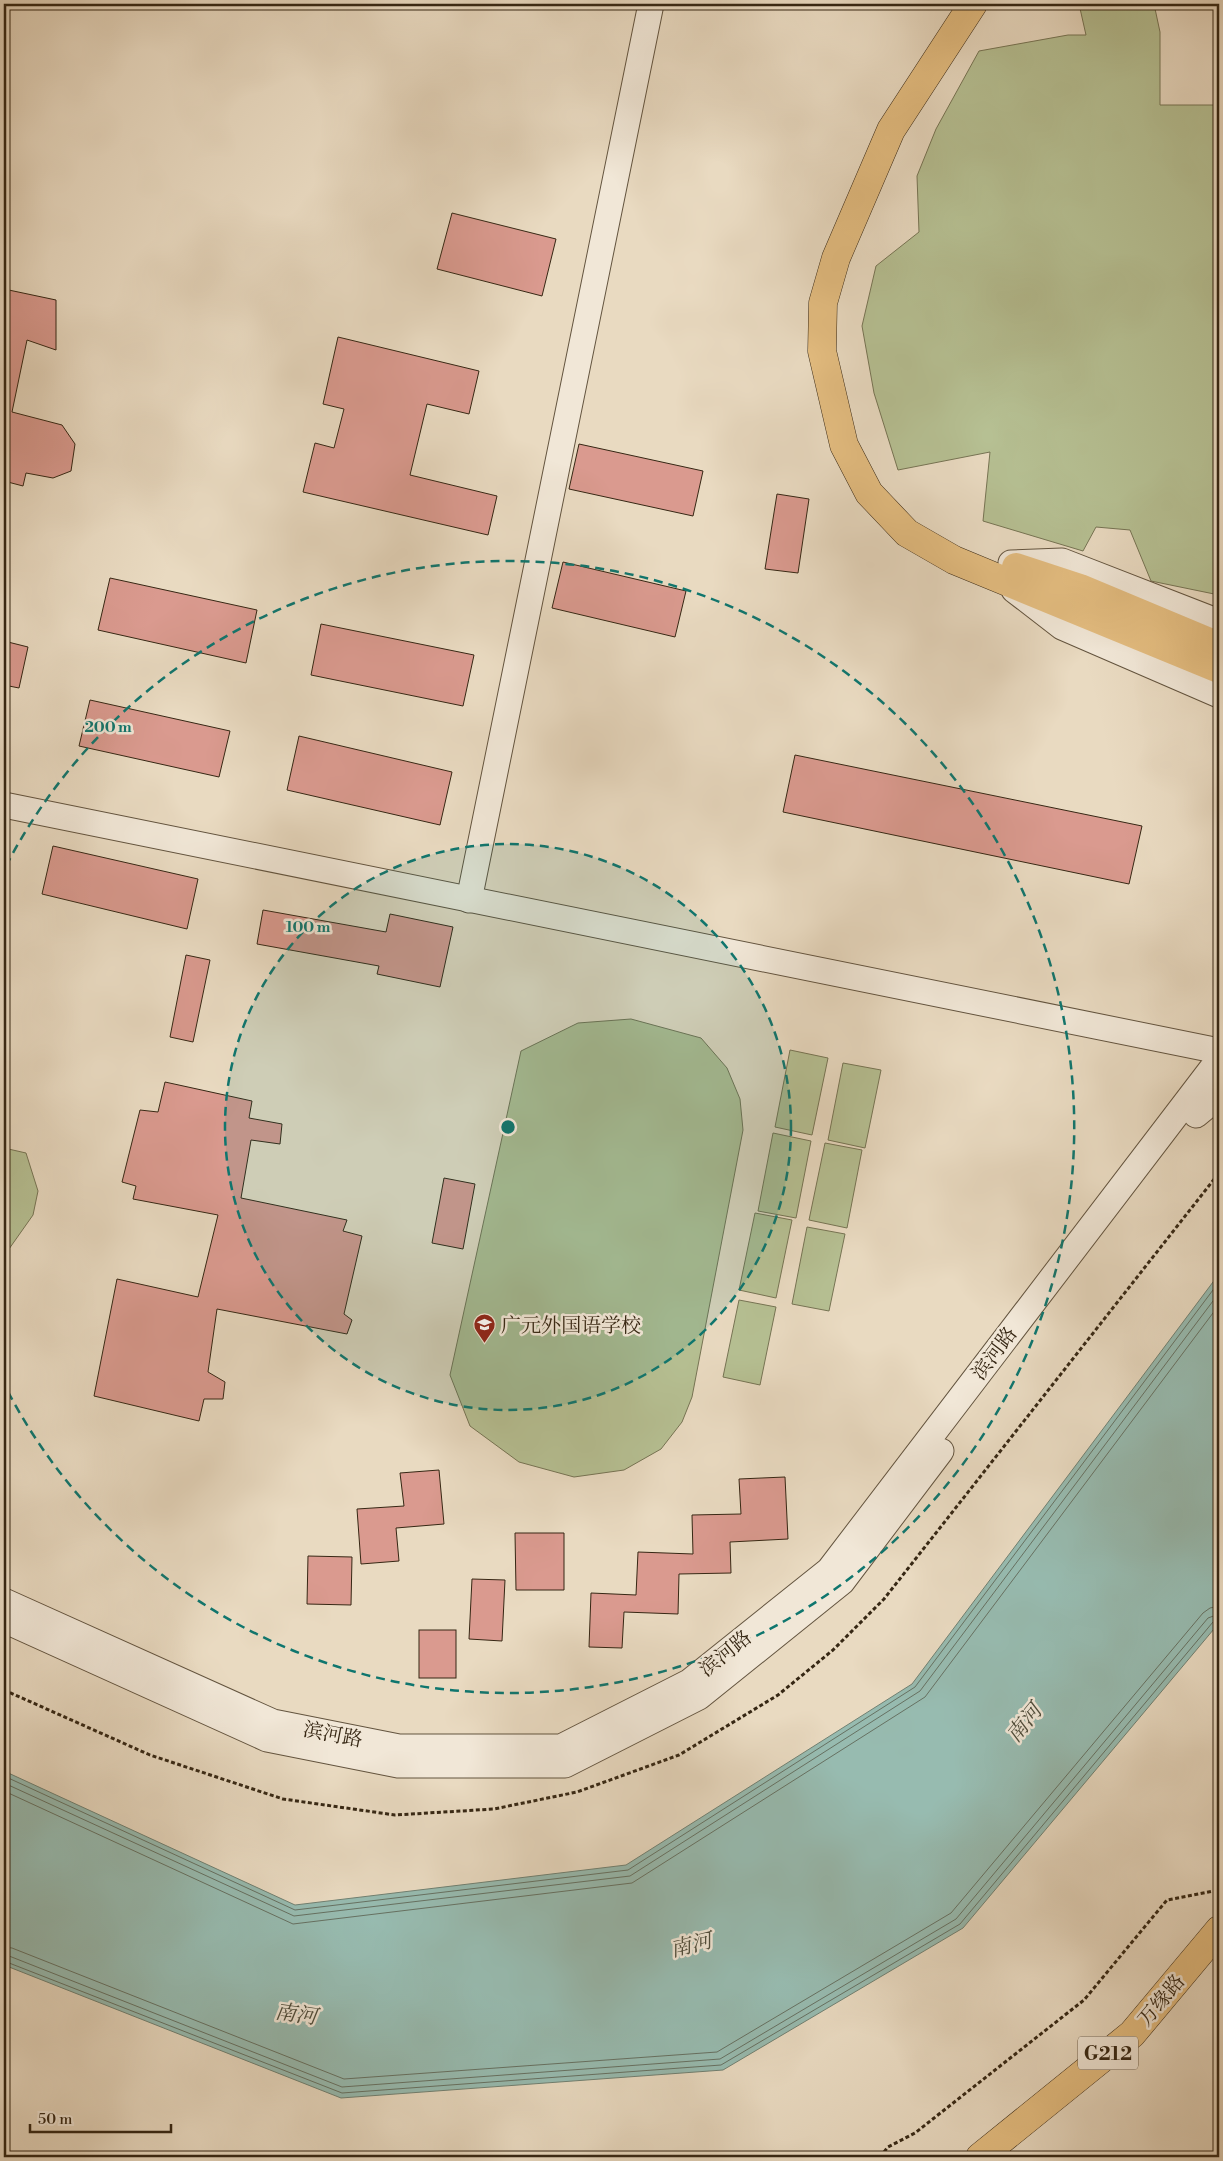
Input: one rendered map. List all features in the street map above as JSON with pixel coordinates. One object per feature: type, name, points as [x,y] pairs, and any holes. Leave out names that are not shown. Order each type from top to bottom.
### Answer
[{"type":"main road","points":[[972,4],[891,130],[836,258],[823,303],[822,351],[844,445],[870,493],[907,533],[954,560],[1002,571],[1219,646]]},
{"type":"main road","points":[[991,4],[905,137],[850,263],[838,305],[838,349],[859,440],[882,484],[917,521],[1002,571]]},
{"type":"main road","points":[[1076,598],[1219,669]]},
{"type":"main road","name":"万缘路","points":[[980,2157],[1132,2034],[1219,1930]]},
{"type":"main road","name":"万缘路","points":[[1004,2157],[1140,2047],[1219,1953]]},
{"type":"street","points":[[470,894],[651,4]]},
{"type":"street","points":[[1002,571],[1062,561],[1219,622]]},
{"type":"street","points":[[1002,571],[1062,627],[1219,695]]},
{"type":"street","points":[[4,789],[470,894],[1219,1051]]},
{"type":"street","points":[[4,805],[1219,1035]]},
{"type":"street","name":"滨河路","points":[[4,1601],[272,1722],[399,1747],[561,1747],[689,1682],[829,1570],[1219,1059]]},
{"type":"street","name":"滨河路","points":[[4,1620],[267,1739],[398,1765],[565,1765],[699,1697],[842,1582],[1219,1086]]},
{"type":"street","points":[[1196,1115],[1219,1096]]},
{"type":"path","points":[[4,1690],[150,1755],[283,1799],[395,1815],[494,1809],[577,1792],[679,1755],[778,1694],[833,1650],[884,1598],[1219,1172]]},
{"type":"path","points":[[880,2157],[888,2147],[915,2133],[1084,2000],[1167,1900],[1219,1890]]},
{"type":"green space","points":[[1079,4],[1154,4],[1160,32],[1160,105],[1219,105],[1219,595],[1151,581],[1130,530],[1096,527],[1083,551],[983,521],[990,452],[898,470],[874,393],[862,326],[876,266],[919,232],[917,176],[936,129],[979,51],[1068,35],[1086,35]]},
{"type":"green space","points":[[631,1019],[701,1038],[727,1068],[740,1099],[743,1130],[692,1397],[682,1422],[661,1449],[624,1470],[574,1477],[519,1462],[470,1426],[450,1375],[521,1051],[578,1023]]},
{"type":"green space","points":[[790,1050],[828,1058],[812,1135],[775,1127]]},
{"type":"green space","points":[[843,1063],[881,1070],[865,1148],[828,1140]]},
{"type":"green space","points":[[773,1133],[811,1141],[796,1218],[758,1211]]},
{"type":"green space","points":[[825,1143],[862,1150],[847,1228],[809,1220]]},
{"type":"green space","points":[[4,1148],[26,1153],[38,1191],[33,1215],[9,1249],[4,1251]]},
{"type":"green space","points":[[755,1213],[792,1220],[776,1298],[739,1290]]},
{"type":"green space","points":[[807,1227],[845,1234],[829,1311],[792,1304]]},
{"type":"green space","points":[[739,1300],[776,1307],[760,1385],[723,1377]]},
{"type":"water","name":"南河","points":[[1219,1274],[1219,1623],[963,1928],[723,2070],[341,2098],[4,1965],[4,1771],[295,1905],[626,1865],[912,1684]]},
{"type":"building","points":[[452,213],[556,239],[542,296],[437,269]]},
{"type":"building","points":[[4,289],[56,300],[56,350],[27,340],[12,412],[62,425],[75,444],[71,471],[53,478],[26,473],[23,486],[4,481]]},
{"type":"building","points":[[338,337],[479,371],[469,414],[427,404],[410,475],[497,496],[488,535],[303,492],[315,443],[334,448],[344,409],[323,404]]},
{"type":"building","points":[[579,444],[703,471],[693,516],[569,489]]},
{"type":"building","points":[[777,494],[809,499],[798,573],[765,569]]},
{"type":"building","points":[[563,562],[686,591],[675,637],[552,608]]},
{"type":"building","points":[[110,578],[257,610],[246,663],[98,630]]},
{"type":"building","points":[[321,624],[474,655],[463,706],[311,675]]},
{"type":"building","points":[[4,641],[28,647],[19,688],[4,685]]},
{"type":"building","points":[[90,700],[230,731],[219,777],[79,746]]},
{"type":"building","points":[[299,736],[452,772],[440,825],[287,790]]},
{"type":"building","points":[[795,755],[1142,826],[1129,884],[783,812]]},
{"type":"building","points":[[53,846],[198,879],[187,929],[42,894]]},
{"type":"building","points":[[263,910],[386,932],[390,914],[453,927],[440,987],[377,974],[379,966],[257,944]]},
{"type":"building","points":[[186,955],[210,960],[193,1042],[170,1037]]},
{"type":"building","points":[[165,1082],[252,1101],[249,1118],[282,1124],[280,1144],[251,1140],[241,1198],[347,1220],[343,1231],[362,1236],[344,1314],[352,1320],[347,1334],[217,1309],[208,1372],[225,1382],[223,1399],[204,1399],[199,1421],[94,1396],[117,1279],[198,1297],[218,1215],[133,1199],[136,1186],[122,1182],[140,1110],[158,1112]]},
{"type":"building","points":[[444,1178],[475,1184],[463,1249],[432,1243]]},
{"type":"building","points":[[439,1470],[444,1524],[396,1528],[399,1561],[361,1564],[357,1509],[404,1506],[400,1473]]},
{"type":"building","points":[[785,1477],[788,1539],[730,1542],[731,1573],[679,1574],[678,1614],[624,1612],[622,1648],[589,1647],[591,1593],[636,1595],[638,1552],[693,1554],[692,1515],[741,1514],[739,1479]]},
{"type":"building","points":[[515,1533],[564,1533],[564,1590],[516,1590]]},
{"type":"building","points":[[308,1556],[352,1557],[351,1605],[307,1604]]},
{"type":"building","points":[[472,1579],[505,1580],[502,1641],[469,1639]]},
{"type":"building","points":[[419,1630],[456,1630],[456,1678],[419,1678]]},
{"type":"place","name":"广元外国语学校","points":[[485,1344]]}]
